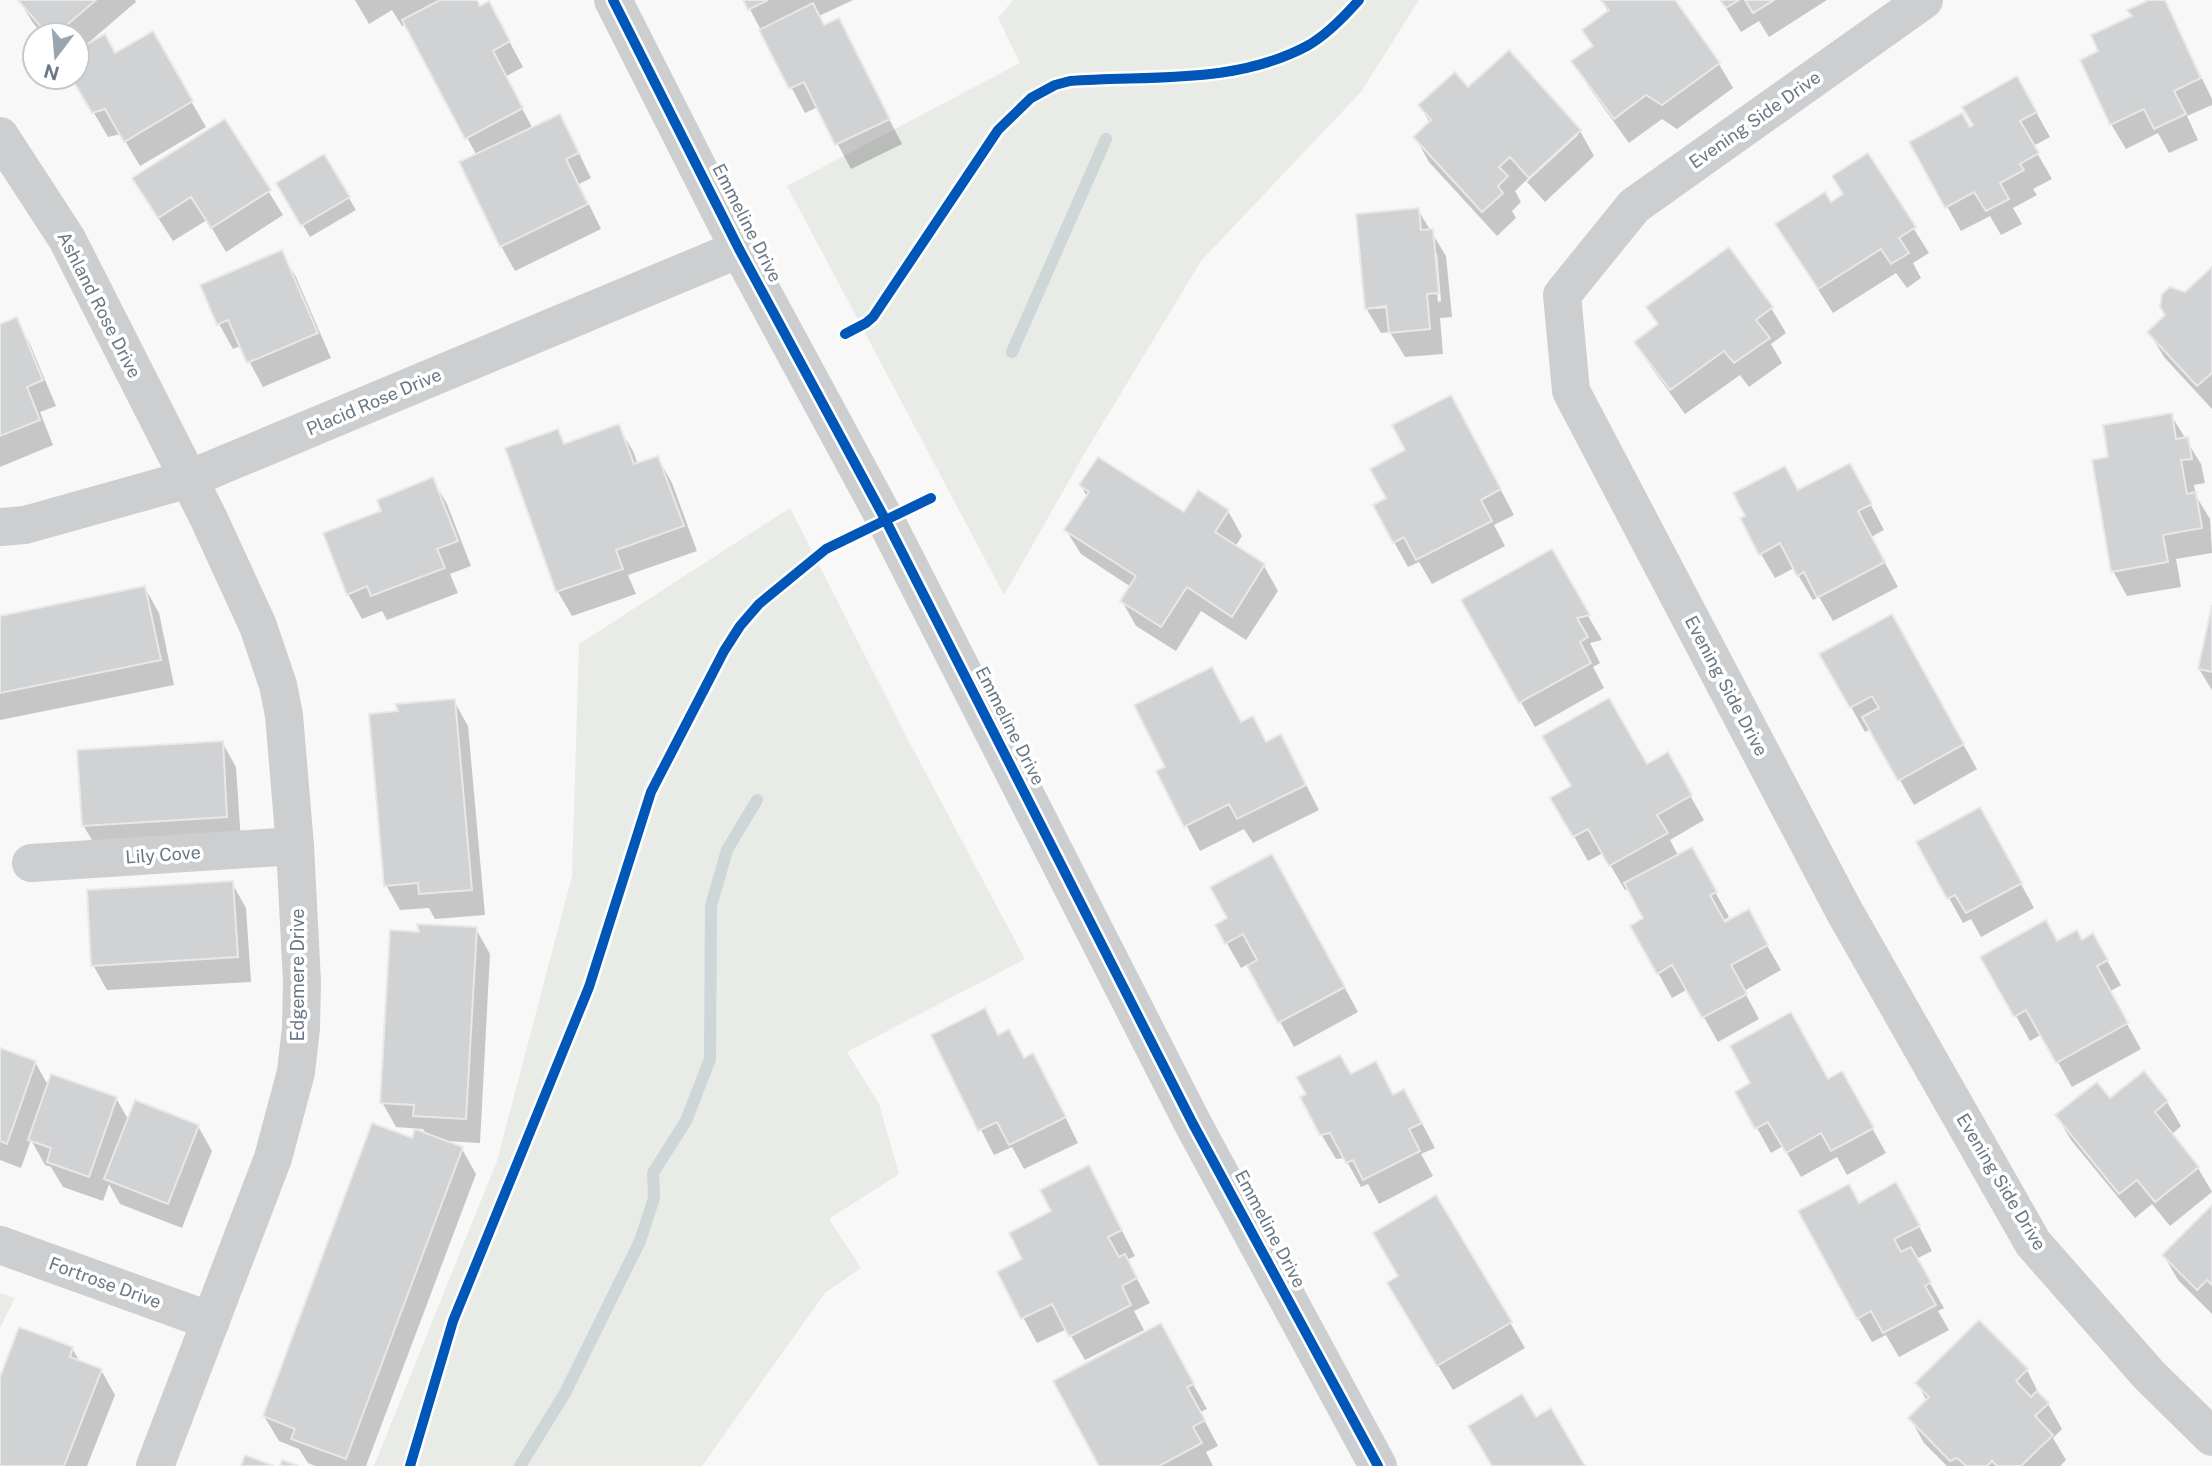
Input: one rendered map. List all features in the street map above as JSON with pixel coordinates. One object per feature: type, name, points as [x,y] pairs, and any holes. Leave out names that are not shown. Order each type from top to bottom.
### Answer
[{"type":"street","name":"Emmeline Drive","points":[[613,0],[739,248],[885,519],[1193,1124],[1378,1466]]},
{"type":"street","name":"Evening Side Drive","points":[[1924,0],[1634,206],[1562,295],[1572,391],[1843,909],[2033,1242],[2149,1375],[2212,1437]]},
{"type":"street","name":"Ashland Rose Drive","points":[[0,136],[67,239],[189,479]]},
{"type":"street","name":"Placid Rose Drive","points":[[0,527],[25,525],[189,479],[739,248]]},
{"type":"street","name":"Edgemere Drive","points":[[155,1466],[273,1158],[296,1072],[301,1028],[302,982],[295,846],[284,715],[275,675],[258,626],[189,479]]},
{"type":"street","name":"Lily Cove","points":[[31,863],[295,846]]},
{"type":"street","name":"Fortrose Drive","points":[[0,1245],[211,1321]]},
{"type":"shaded area","points":[[1013,0],[1419,0],[1361,92],[1201,261],[1086,451],[1004,595],[787,186],[1020,63],[998,18]]},
{"type":"shaded area","points":[[790,508],[906,736],[1025,959],[847,1052],[879,1104],[899,1174],[829,1219],[861,1268],[825,1293],[702,1466],[374,1466],[497,1161],[572,876],[579,644]]},
{"type":"shaded area","points":[[0,1293],[15,1298],[0,1328]]},
{"type":"building","points":[[18,0],[96,0],[71,21],[36,21]]},
{"type":"building","points":[[440,0],[477,0],[480,6],[489,1],[510,41],[493,51],[523,108],[465,139],[402,20]]},
{"type":"building","points":[[743,0],[768,0],[748,10]]},
{"type":"building","points":[[1601,0],[1675,0],[1720,63],[1662,105],[1646,95],[1614,119],[1571,61],[1593,46],[1582,30],[1609,10]]},
{"type":"building","points":[[1720,0],[1739,0],[1726,8]]},
{"type":"building","points":[[1745,0],[1774,0],[1753,13]]},
{"type":"building","points":[[2149,0],[2165,0],[2201,78],[2174,91],[2186,114],[2154,129],[2144,109],[2110,125],[2080,60],[2098,51],[2091,35],[2132,16],[2127,10]]},
{"type":"building","points":[[813,3],[824,25],[839,18],[890,119],[835,145],[804,82],[789,89],[759,30]]},
{"type":"building","points":[[153,31],[193,101],[124,142],[105,109],[92,113],[79,91],[91,91],[91,42],[105,34],[115,53]]},
{"type":"building","points":[[1509,50],[1581,130],[1529,178],[1510,157],[1499,167],[1508,176],[1498,186],[1503,193],[1482,212],[1413,137],[1431,120],[1418,105],[1455,72],[1468,87]]},
{"type":"building","points":[[2017,76],[2037,112],[2020,121],[2039,153],[2020,164],[2024,170],[2000,183],[2009,199],[1986,211],[1974,192],[1945,208],[1909,142],[1962,113],[1970,127],[1973,125],[1962,107]]},
{"type":"building","points":[[560,114],[579,153],[566,159],[588,204],[500,247],[459,162]]},
{"type":"building","points":[[225,119],[271,190],[211,228],[191,197],[158,218],[132,178]]},
{"type":"building","points":[[1868,153],[1916,227],[1899,238],[1909,253],[1891,264],[1881,249],[1818,289],[1775,224],[1825,192],[1831,202],[1843,194],[1832,176]]},
{"type":"building","points":[[324,154],[350,197],[301,226],[276,183]]},
{"type":"building","points":[[1419,208],[1421,230],[1433,229],[1439,293],[1427,294],[1430,329],[1389,333],[1386,306],[1365,309],[1356,214]]},
{"type":"building","points":[[1729,247],[1773,307],[1756,320],[1770,338],[1734,363],[1724,351],[1670,390],[1634,342],[1658,324],[1646,307]]},
{"type":"building","points":[[282,250],[318,333],[247,363],[228,320],[217,325],[200,285]]},
{"type":"building","points":[[2212,267],[2212,373],[2197,386],[2147,332],[2165,315],[2160,307],[2162,294],[2170,287],[2185,292]]},
{"type":"building","points":[[17,317],[43,380],[27,387],[40,420],[0,436],[0,324]]},
{"type":"building","points":[[1451,395],[1501,489],[1481,500],[1492,521],[1416,560],[1404,537],[1393,543],[1373,505],[1386,498],[1370,469],[1405,450],[1392,425]]},
{"type":"building","points":[[2172,413],[2176,439],[2188,437],[2192,459],[2181,460],[2187,494],[2196,492],[2202,528],[2163,535],[2168,562],[2111,572],[2092,460],[2108,457],[2103,425]]},
{"type":"building","points":[[619,424],[634,464],[658,456],[684,526],[616,550],[623,569],[556,592],[505,448],[558,429],[564,444]]},
{"type":"building","points":[[1098,457],[1184,512],[1198,490],[1229,510],[1215,532],[1265,564],[1232,617],[1187,587],[1161,627],[1120,601],[1136,576],[1064,530],[1089,492],[1079,485]]},
{"type":"building","points":[[1850,463],[1872,504],[1858,511],[1885,562],[1817,598],[1804,572],[1797,576],[1780,543],[1759,555],[1740,518],[1745,516],[1733,493],[1785,466],[1798,490]]},
{"type":"building","points":[[433,477],[458,541],[437,549],[445,568],[371,596],[367,586],[347,595],[323,533],[381,511],[377,500]]},
{"type":"building","points":[[1552,549],[1590,615],[1577,618],[1588,637],[1580,642],[1591,663],[1519,703],[1461,600]]},
{"type":"building","points":[[145,586],[161,660],[0,693],[0,616]]},
{"type":"building","points":[[2212,605],[2212,672],[2198,669]]},
{"type":"building","points":[[1892,614],[1964,744],[1898,781],[1862,717],[1879,708],[1872,696],[1850,708],[1819,654]]},
{"type":"building","points":[[1212,667],[1241,722],[1253,716],[1266,742],[1281,734],[1306,785],[1237,819],[1229,804],[1184,827],[1156,771],[1165,767],[1134,705]]},
{"type":"building","points":[[1609,698],[1647,764],[1668,752],[1692,795],[1657,815],[1668,833],[1609,866],[1588,829],[1573,837],[1550,798],[1571,786],[1542,736]]},
{"type":"building","points":[[455,699],[472,890],[419,894],[418,883],[384,886],[369,714],[398,711],[395,704]]},
{"type":"building","points":[[223,741],[227,817],[82,826],[77,750]]},
{"type":"building","points":[[1980,807],[2022,883],[1966,913],[1955,895],[1947,899],[1916,842]]},
{"type":"building","points":[[1692,847],[1717,892],[1710,895],[1725,922],[1749,909],[1768,945],[1731,965],[1747,994],[1702,1018],[1672,965],[1657,974],[1630,926],[1643,918],[1624,883]]},
{"type":"building","points":[[1272,854],[1345,987],[1278,1023],[1247,966],[1257,960],[1243,934],[1225,944],[1215,925],[1227,918],[1210,887]]},
{"type":"building","points":[[233,881],[238,957],[91,966],[87,890]]},
{"type":"building","points":[[2046,920],[2057,941],[2077,930],[2082,940],[2093,933],[2108,960],[2097,966],[2128,1023],[2056,1063],[2026,1010],[2014,1017],[1980,957]]},
{"type":"building","points":[[417,924],[477,927],[466,1119],[413,1116],[414,1105],[380,1103],[390,930],[419,932]]},
{"type":"building","points":[[985,1008],[998,1035],[1009,1029],[1024,1058],[1033,1053],[1066,1117],[1009,1145],[997,1122],[978,1131],[931,1035]]},
{"type":"building","points":[[1791,1012],[1828,1079],[1842,1071],[1874,1128],[1831,1151],[1821,1133],[1786,1153],[1768,1122],[1755,1129],[1735,1092],[1750,1083],[1730,1046]]},
{"type":"building","points":[[0,1048],[36,1061],[7,1144],[0,1141]]},
{"type":"building","points":[[1340,1055],[1351,1074],[1376,1061],[1393,1095],[1404,1089],[1422,1123],[1409,1129],[1420,1151],[1363,1180],[1353,1160],[1346,1163],[1330,1133],[1320,1135],[1300,1097],[1306,1094],[1296,1077]]},
{"type":"building","points":[[2144,1071],[2168,1101],[2155,1112],[2199,1167],[2155,1202],[2137,1180],[2119,1194],[2055,1115],[2097,1082],[2110,1098]]},
{"type":"building","points":[[51,1074],[117,1097],[89,1177],[47,1162],[51,1148],[28,1140]]},
{"type":"building","points":[[135,1100],[199,1125],[168,1204],[104,1179]]},
{"type":"building","points":[[372,1123],[412,1138],[415,1129],[463,1147],[346,1459],[291,1439],[295,1429],[263,1416]]},
{"type":"building","points":[[1089,1165],[1122,1230],[1108,1237],[1119,1257],[1125,1254],[1137,1278],[1122,1286],[1131,1305],[1069,1337],[1052,1304],[1021,1319],[997,1272],[1022,1259],[1009,1233],[1051,1211],[1040,1190]]},
{"type":"building","points":[[1896,1182],[1920,1226],[1894,1239],[1901,1252],[1911,1247],[1931,1282],[1925,1286],[1936,1305],[1883,1333],[1871,1311],[1857,1319],[1798,1211],[1849,1184],[1859,1203]]},
{"type":"building","points":[[1436,1195],[1512,1322],[1437,1366],[1387,1283],[1398,1276],[1373,1233]]},
{"type":"building","points":[[2212,1205],[2212,1285],[2207,1280],[2197,1290],[2162,1255]]},
{"type":"building","points":[[1979,1320],[2028,1369],[2016,1381],[2031,1397],[2037,1391],[2049,1403],[2035,1416],[2053,1435],[2021,1466],[1997,1466],[1992,1461],[1987,1466],[1966,1466],[1957,1458],[1950,1461],[1908,1418],[1929,1397],[1915,1383]]},
{"type":"building","points":[[1161,1323],[1194,1384],[1187,1387],[1205,1420],[1193,1427],[1202,1443],[1159,1466],[1099,1466],[1053,1381]]},
{"type":"building","points":[[19,1327],[73,1347],[70,1357],[102,1369],[64,1466],[0,1466],[0,1377]]},
{"type":"building","points":[[1522,1394],[1536,1417],[1551,1408],[1585,1466],[1492,1466],[1468,1426]]},
{"type":"building","points":[[245,1455],[274,1466],[241,1466]]},
{"type":"building","points":[[282,1460],[299,1466],[280,1466]]},
{"type":"waterway","points":[[1012,352],[1106,139]]},
{"type":"waterway","points":[[520,1466],[565,1393],[640,1241],[654,1198],[653,1173],[686,1121],[710,1059],[711,906],[727,850],[757,800]]},
{"type":"cycle path","points":[[613,0],[739,249],[885,519],[1193,1124],[1378,1466]]},
{"type":"cycle path","points":[[845,334],[873,317],[998,130],[1031,98],[1055,85],[1070,81],[1191,76],[1250,67],[1279,58],[1314,42],[1359,0]]},
{"type":"cycle path","points":[[410,1466],[453,1321],[589,987],[651,792],[724,651],[759,604],[826,549],[931,498]]}]
